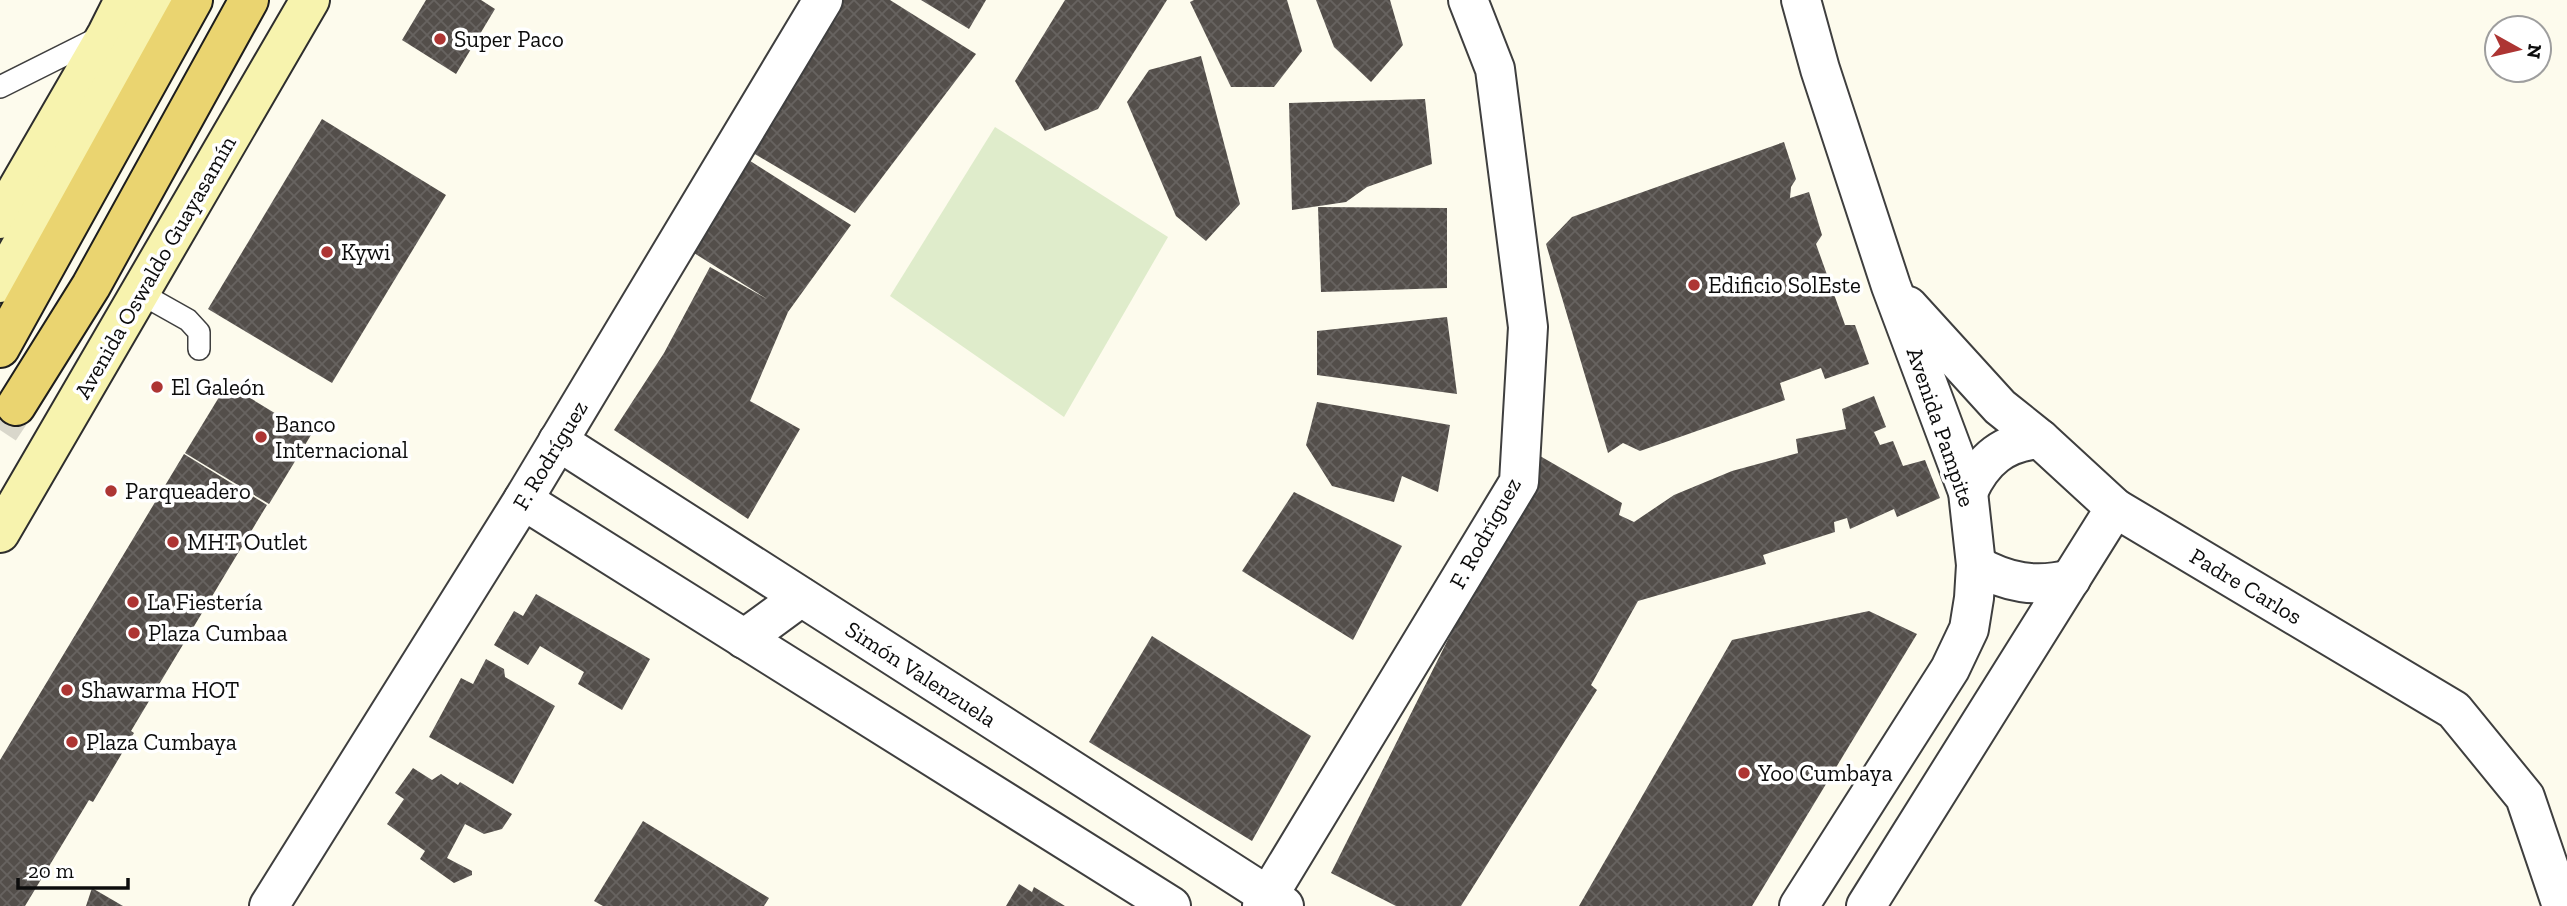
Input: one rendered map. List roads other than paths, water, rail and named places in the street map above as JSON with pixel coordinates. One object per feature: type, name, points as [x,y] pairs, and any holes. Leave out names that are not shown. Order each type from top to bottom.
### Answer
[{"type":"main road","points":[[0,219],[124,0]]},
{"type":"main road","points":[[0,283],[161,0]]},
{"type":"main road","points":[[0,348],[193,0]]},
{"type":"main road","name":"Avenida Oswaldo Guayasamín","points":[[16,406],[91,286],[249,0]]},
{"type":"main road","name":"Avenida Oswaldo Guayasamín","points":[[0,533],[310,0]]},
{"type":"street","name":"F. Rodríguez","points":[[269,906],[523,500],[823,0]]},
{"type":"street","name":"F. Rodríguez","points":[[1271,903],[1519,482],[1528,327],[1495,69],[1468,0]]},
{"type":"street","name":"Avenida Pampite","points":[[1799,906],[1950,670],[1969,629],[1975,598],[1976,565],[1968,492],[1891,286],[1801,0]]},
{"type":"street","name":"Padre Carlos","points":[[1891,286],[1952,357],[2000,407],[2040,439],[2115,509],[2454,710],[2525,797],[2562,906]]},
{"type":"street","points":[[1968,492],[1976,474],[1988,459],[2021,441],[2040,439]]},
{"type":"street","name":"Simón Valenzuela","points":[[558,441],[1067,768],[1271,903]]},
{"type":"street","points":[[523,500],[1171,906]]},
{"type":"street","points":[[1866,906],[2115,509]]},
{"type":"street","points":[[1976,565],[1993,575],[2012,581],[2052,584],[2071,579]]},
{"type":"street","points":[[744,639],[801,597]]},
{"type":"street","points":[[1010,805],[1067,768]]},
{"type":"lane","points":[[2,82],[107,34]]},
{"type":"lane","points":[[140,293],[188,320],[199,332],[199,349]]},
{"type":"tunnel","points":[[0,430],[16,406]]},
{"type":"place","name":"Super Paco","points":[[440,39]]},
{"type":"place","name":"Kywi","points":[[327,252]]},
{"type":"place","name":"Edificio SolEste","points":[[1694,285]]},
{"type":"place","name":"El Galeón","points":[[157,387]]},
{"type":"place","name":"Banco Internacional","points":[[261,437]]},
{"type":"place","name":"Parqueadero","points":[[111,491]]},
{"type":"place","name":"MHT Outlet","points":[[173,542]]},
{"type":"place","name":"La Fiestería","points":[[133,602]]},
{"type":"place","name":"Plaza Cumbaa","points":[[134,633]]},
{"type":"place","name":"Shawarma HOT","points":[[67,690]]},
{"type":"place","name":"Plaza Cumbaya","points":[[72,742]]},
{"type":"place","name":"Yoo Cumbaya","points":[[1744,773]]}]
